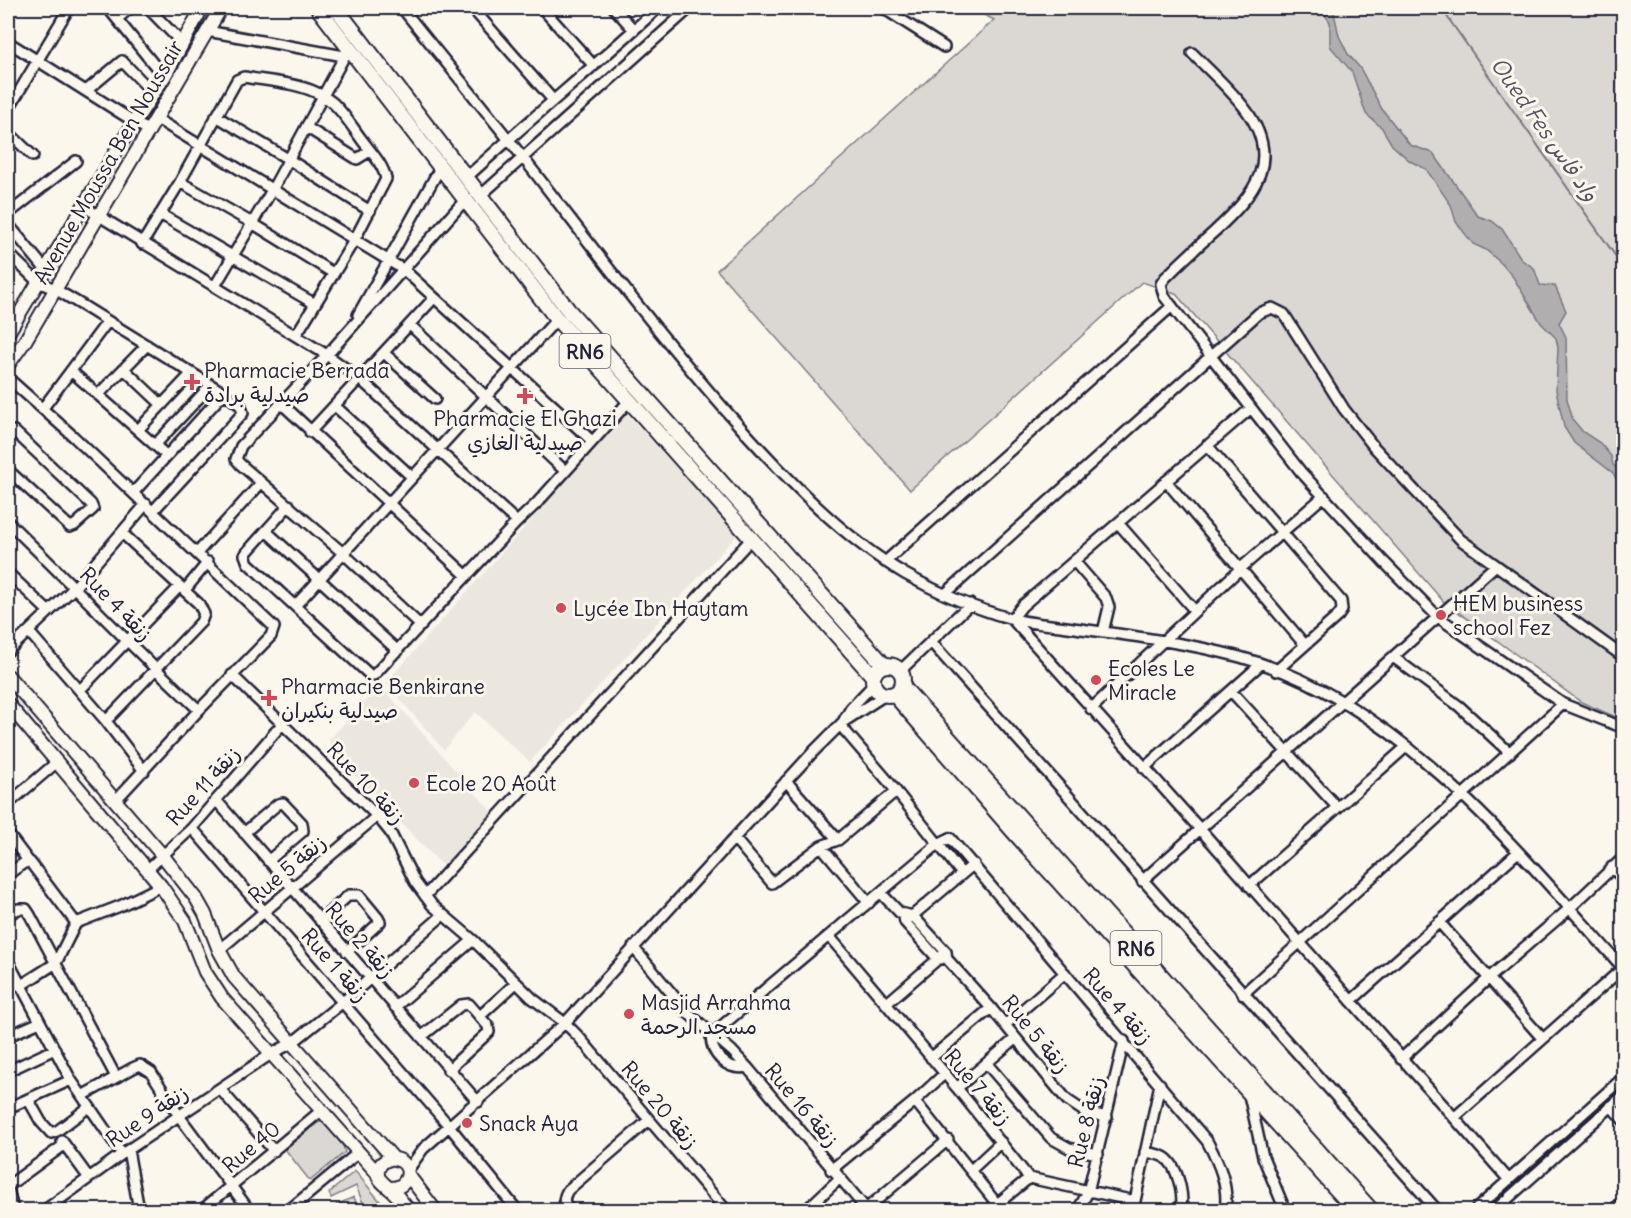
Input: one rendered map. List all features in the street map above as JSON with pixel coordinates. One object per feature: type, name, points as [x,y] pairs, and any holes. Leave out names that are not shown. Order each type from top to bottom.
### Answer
[{"type":"main road","name":"RN6","points":[[318,8],[346,52],[440,168],[557,319],[752,538],[873,680],[878,692],[894,692],[1371,1210]]},
{"type":"main road","name":"RN6","points":[[336,8],[530,262],[589,335],[884,665],[890,665],[900,671]]},
{"type":"main road","points":[[873,680],[879,667],[884,665]]},
{"type":"main road","points":[[894,692],[903,681],[900,671]]},
{"type":"main road","name":"RN6","points":[[894,692],[1014,832],[1355,1210]]},
{"type":"street","points":[[8,110],[69,8]]},
{"type":"street","points":[[108,8],[164,77]]},
{"type":"street","points":[[117,19],[130,8]]},
{"type":"street","points":[[148,8],[183,43]]},
{"type":"street","name":"Avenue Moussa Ben Noussair","points":[[8,333],[83,206],[164,77],[202,8]]},
{"type":"street","name":"Avenue Moussa Ben Noussair","points":[[8,365],[25,341],[221,8]]},
{"type":"street","points":[[402,8],[642,311],[801,493],[851,537],[885,562],[923,584],[1012,619],[1211,650],[1261,664],[1342,701],[1406,747],[1463,796],[1518,852],[1623,969],[1455,1117]]},
{"type":"street","points":[[472,8],[553,100]]},
{"type":"street","points":[[542,8],[594,66]]},
{"type":"street","points":[[614,8],[634,30]]},
{"type":"street","points":[[466,178],[658,8]]},
{"type":"street","points":[[480,196],[690,8]]},
{"type":"street","points":[[883,8],[944,47]]},
{"type":"street","points":[[207,31],[346,52],[272,190],[215,286]]},
{"type":"street","points":[[8,42],[149,131]]},
{"type":"street","points":[[1192,53],[1244,107],[1254,124],[1265,154],[1254,190],[1239,209],[1165,278],[1161,284],[1161,290],[1301,472],[1438,617],[1563,704],[1623,728]]},
{"type":"street","points":[[86,91],[122,61],[153,93]]},
{"type":"street","points":[[142,244],[180,182],[237,80],[244,77],[290,85],[322,95],[335,104],[382,168],[386,179],[355,239],[296,335]]},
{"type":"street","points":[[216,116],[370,211]]},
{"type":"street","points":[[157,119],[404,270],[592,441]]},
{"type":"street","points":[[306,127],[357,159],[370,152]]},
{"type":"street","points":[[8,132],[33,156]]},
{"type":"street","points":[[8,214],[76,161]]},
{"type":"street","points":[[352,326],[440,168]]},
{"type":"street","points":[[180,182],[333,273]]},
{"type":"street","points":[[421,626],[343,553],[240,465],[236,459],[241,446],[327,355],[465,200]]},
{"type":"street","points":[[83,206],[142,244],[296,335],[360,379],[517,522]]},
{"type":"street","points":[[160,214],[315,304]]},
{"type":"street","points":[[8,224],[45,269]]},
{"type":"street","points":[[8,253],[38,282],[55,289],[224,393],[241,406],[243,413],[150,508],[122,533],[75,587],[8,651]]},
{"type":"street","points":[[310,432],[434,298]]},
{"type":"street","points":[[885,562],[1172,306]]},
{"type":"street","points":[[945,594],[1264,310],[1272,309],[1284,314],[1344,409],[1374,447],[1461,540],[1623,657]]},
{"type":"street","points":[[295,606],[557,319]]},
{"type":"street","points":[[43,408],[108,321]]},
{"type":"street","points":[[410,325],[565,471]]},
{"type":"street","points":[[98,395],[147,345]]},
{"type":"street","points":[[384,353],[435,399]]},
{"type":"street","points":[[124,369],[162,405]]},
{"type":"street","points":[[71,371],[166,455]]},
{"type":"street","points":[[138,430],[192,373]]},
{"type":"street","points":[[8,378],[198,552],[274,627],[271,636],[199,710],[116,801]]},
{"type":"street","points":[[155,445],[211,385]]},
{"type":"street","points":[[133,492],[224,393]]},
{"type":"street","points":[[289,505],[247,552],[248,564],[370,675],[376,674],[629,401]]},
{"type":"street","points":[[281,403],[467,576]]},
{"type":"street","points":[[335,406],[412,477]]},
{"type":"street","points":[[1012,619],[1022,606],[1251,408]]},
{"type":"street","points":[[8,470],[70,527],[93,509],[91,504],[14,431]]},
{"type":"street","points":[[1207,445],[1341,601],[1342,610],[1338,616],[1276,670]]},
{"type":"street","points":[[1166,482],[1305,645]]},
{"type":"street","points":[[198,552],[261,483]]},
{"type":"street","points":[[1091,709],[1241,568],[1323,496]]},
{"type":"street","name":"Rue 4 زنقة","points":[[8,522],[75,587],[126,641],[199,710]]},
{"type":"street","points":[[1118,523],[1195,611]]},
{"type":"street","points":[[266,531],[398,651]]},
{"type":"street","points":[[106,721],[201,622],[204,615],[199,604],[183,588],[122,533]]},
{"type":"street","points":[[425,896],[752,538]]},
{"type":"street","points":[[1074,561],[1106,598],[1109,607],[1103,632]]},
{"type":"street","points":[[80,690],[126,641],[208,562]]},
{"type":"street","points":[[1142,881],[1496,566]]},
{"type":"street","points":[[8,573],[49,612]]},
{"type":"street","points":[[900,671],[970,604]]},
{"type":"street","points":[[1012,619],[1509,1180]]},
{"type":"street","points":[[29,632],[106,721],[144,771]]},
{"type":"street","points":[[931,642],[1242,994],[1437,1210]]},
{"type":"street","points":[[1393,657],[1459,706],[1510,753]]},
{"type":"street","points":[[1144,768],[1261,664]]},
{"type":"street","name":"Rue 10 زنقة","points":[[232,675],[377,816],[396,841],[415,882],[443,915],[536,1002],[565,1023]]},
{"type":"street","points":[[8,676],[163,856],[196,898],[219,950],[234,977],[396,1159],[402,1162],[435,1210]]},
{"type":"street","points":[[390,1188],[404,1184],[423,1149],[565,1023],[842,723],[873,680]]},
{"type":"street","points":[[1231,691],[1337,807]]},
{"type":"street","points":[[842,723],[894,692]]},
{"type":"street","points":[[8,704],[161,886],[185,921],[205,972],[214,987],[378,1174],[381,1183],[390,1188],[409,1210]]},
{"type":"street","points":[[1242,994],[1563,704]]},
{"type":"street","name":"Rue 11 زنقة","points":[[147,870],[192,828],[283,723]]},
{"type":"street","points":[[842,723],[962,874]]},
{"type":"street","points":[[1250,886],[1406,747]]},
{"type":"street","points":[[8,804],[57,762]]},
{"type":"street","points":[[786,781],[838,840]]},
{"type":"street","points":[[734,838],[772,883],[821,846],[838,840],[896,791]]},
{"type":"street","name":"Rue 2 زنقة","points":[[216,800],[478,1102]]},
{"type":"street","points":[[244,833],[278,804],[283,803],[302,823],[303,831],[268,861]]},
{"type":"street","name":"Rue 5 زنقة","points":[[219,950],[377,816]]},
{"type":"street","name":"Rue 1 زنقة","points":[[192,828],[450,1127]]},
{"type":"street","points":[[8,834],[76,922]]},
{"type":"street","name":"Rue 4 زنقة","points":[[938,844],[948,838],[953,839],[1207,1141],[1215,1155],[1227,1197],[1225,1210]]},
{"type":"street","points":[[711,1035],[938,844]]},
{"type":"street","points":[[821,846],[869,903]]},
{"type":"street","points":[[1351,1001],[1518,852]]},
{"type":"street","points":[[1401,1059],[1489,978],[1569,909],[1623,857]]},
{"type":"street","points":[[907,918],[974,864]]},
{"type":"street","points":[[8,874],[32,866]]},
{"type":"street","points":[[1612,867],[1623,880]]},
{"type":"street","points":[[20,986],[56,963],[76,922],[120,906],[161,886]]},
{"type":"street","name":"Rue 5 زنقة","points":[[881,893],[991,1008],[1067,1100],[1085,1112],[1107,1117]]},
{"type":"street","points":[[320,921],[349,895],[358,895],[365,903],[380,922],[347,952]]},
{"type":"street","points":[[8,915],[18,909],[26,909],[116,1077]]},
{"type":"street","name":"Rue 9 زنقة","points":[[45,1210],[125,1152],[292,1042],[343,1002],[443,915]]},
{"type":"street","points":[[1439,922],[1542,1038]]},
{"type":"street","name":"Rue 7 زنقة","points":[[828,936],[957,1088],[1029,1178]]},
{"type":"street","points":[[395,1007],[472,940]]},
{"type":"street","name":"Rue 16 زنقة","points":[[633,947],[687,1012],[747,1067],[866,1210]]},
{"type":"street","points":[[886,1004],[944,957]]},
{"type":"street","points":[[8,961],[88,1107],[125,1152],[139,1210]]},
{"type":"street","points":[[1005,1025],[1065,973]]},
{"type":"street","points":[[480,1016],[516,983]]},
{"type":"street","points":[[421,1037],[464,1003],[469,1004],[480,1016],[489,1029],[488,1034],[448,1070]]},
{"type":"street","points":[[931,1058],[991,1008]]},
{"type":"street","points":[[8,1036],[40,1022]]},
{"type":"street","name":"Rue 20 زنقة","points":[[565,1023],[726,1210]]},
{"type":"street","points":[[957,1088],[1015,1039]]},
{"type":"street","name":"Rue 8 زنقة","points":[[1078,1210],[1088,1192],[1124,1041]]},
{"type":"street","points":[[8,1071],[55,1049]]},
{"type":"street","points":[[987,1064],[1050,1138],[1069,1148],[1098,1154]]},
{"type":"street","points":[[82,1096],[136,1066],[144,1066],[151,1072],[179,1116],[249,1210]]},
{"type":"street","points":[[831,1170],[915,1101],[944,1074]]},
{"type":"street","points":[[1475,1210],[1623,1077]]},
{"type":"street","points":[[8,1108],[72,1080]]},
{"type":"street","points":[[915,1101],[971,1170],[994,1207],[1029,1178],[1134,1206],[1160,1084]]},
{"type":"street","points":[[220,1089],[274,1151]]},
{"type":"street","points":[[1249,1095],[1263,1156],[1285,1210]]},
{"type":"street","points":[[1500,1209],[1623,1095]]},
{"type":"street","points":[[28,1099],[47,1131],[52,1134],[88,1107]]},
{"type":"street","points":[[1611,1106],[1623,1121]]},
{"type":"street","name":"Rue 40","points":[[202,1210],[322,1110]]},
{"type":"street","points":[[568,1209],[564,1197],[568,1190],[649,1120]]},
{"type":"street","points":[[450,1127],[517,1210]]},
{"type":"street","points":[[57,1131],[89,1178]]},
{"type":"street","points":[[866,1210],[948,1140]]},
{"type":"street","points":[[971,1170],[1001,1142]]},
{"type":"street","points":[[13,1210],[8,1187],[64,1144]]},
{"type":"street","points":[[378,1174],[378,1169],[384,1161],[423,1149]]},
{"type":"street","points":[[289,1210],[359,1152]]},
{"type":"street","points":[[1145,1152],[1165,1157],[1172,1165],[1181,1191],[1181,1210]]},
{"type":"street","points":[[806,1210],[839,1179]]},
{"type":"street","points":[[59,1200],[64,1210]]},
{"type":"street","points":[[1613,1210],[1623,1201]]},
{"type":"shaded area","points":[[971,8],[1623,8],[1623,720],[1581,702],[1443,601],[1175,293],[1142,282],[910,490],[717,270],[994,20]]},
{"type":"shaded area","points":[[1320,8],[1333,8],[1339,36],[1348,54],[1360,68],[1382,109],[1410,145],[1433,153],[1478,216],[1492,221],[1502,229],[1522,260],[1534,268],[1540,285],[1555,286],[1566,311],[1559,323],[1566,337],[1567,399],[1573,420],[1583,432],[1600,443],[1611,456],[1613,465],[1623,474],[1623,491],[1613,473],[1574,443],[1564,427],[1556,390],[1558,348],[1556,338],[1541,323],[1513,277],[1502,264],[1486,250],[1473,244],[1456,222],[1451,205],[1426,169],[1410,161],[1392,145],[1382,128],[1366,114],[1352,72],[1330,46],[1330,22]]},
{"type":"shaded area","name":"Lycée Ibn Haytam","points":[[626,413],[738,534],[530,762],[475,712],[444,750],[386,683]]},
{"type":"shaded area","name":"Ecole 20 Août","points":[[380,685],[492,812],[443,866],[334,754],[329,740]]},
{"type":"shaded area","points":[[319,1122],[324,1123],[343,1146],[345,1152],[310,1181],[285,1149]]},
{"type":"shaded area","points":[[355,1171],[384,1206],[380,1210],[366,1210],[356,1186],[331,1198],[329,1193]]},
{"type":"shaded area","points":[[354,1197],[359,1210],[338,1210],[336,1205]]},
{"type":"waterway","name":"Oued Fes واد فاس","points":[[1441,8],[1624,268]]},
{"type":"place","name":"Pharmacie Berrada صيدلية برادة","points":[[192,382]]},
{"type":"place","name":"Pharmacie El Ghazi صيدلية الغازي","points":[[525,396]]},
{"type":"place","name":"Lycée Ibn Haytam","points":[[561,608]]},
{"type":"place","name":"HEM business school Fez","points":[[1441,615]]},
{"type":"place","name":"Ecoles Le Miracle","points":[[1096,680]]},
{"type":"place","name":"Pharmacie Benkirane صيدلية بنكيران","points":[[269,698]]},
{"type":"place","name":"Ecole 20 Août","points":[[414,783]]},
{"type":"place","name":"Masjid Arrahma مسجد الرحمة","points":[[629,1014]]},
{"type":"place","name":"Snack Aya","points":[[467,1123]]}]
